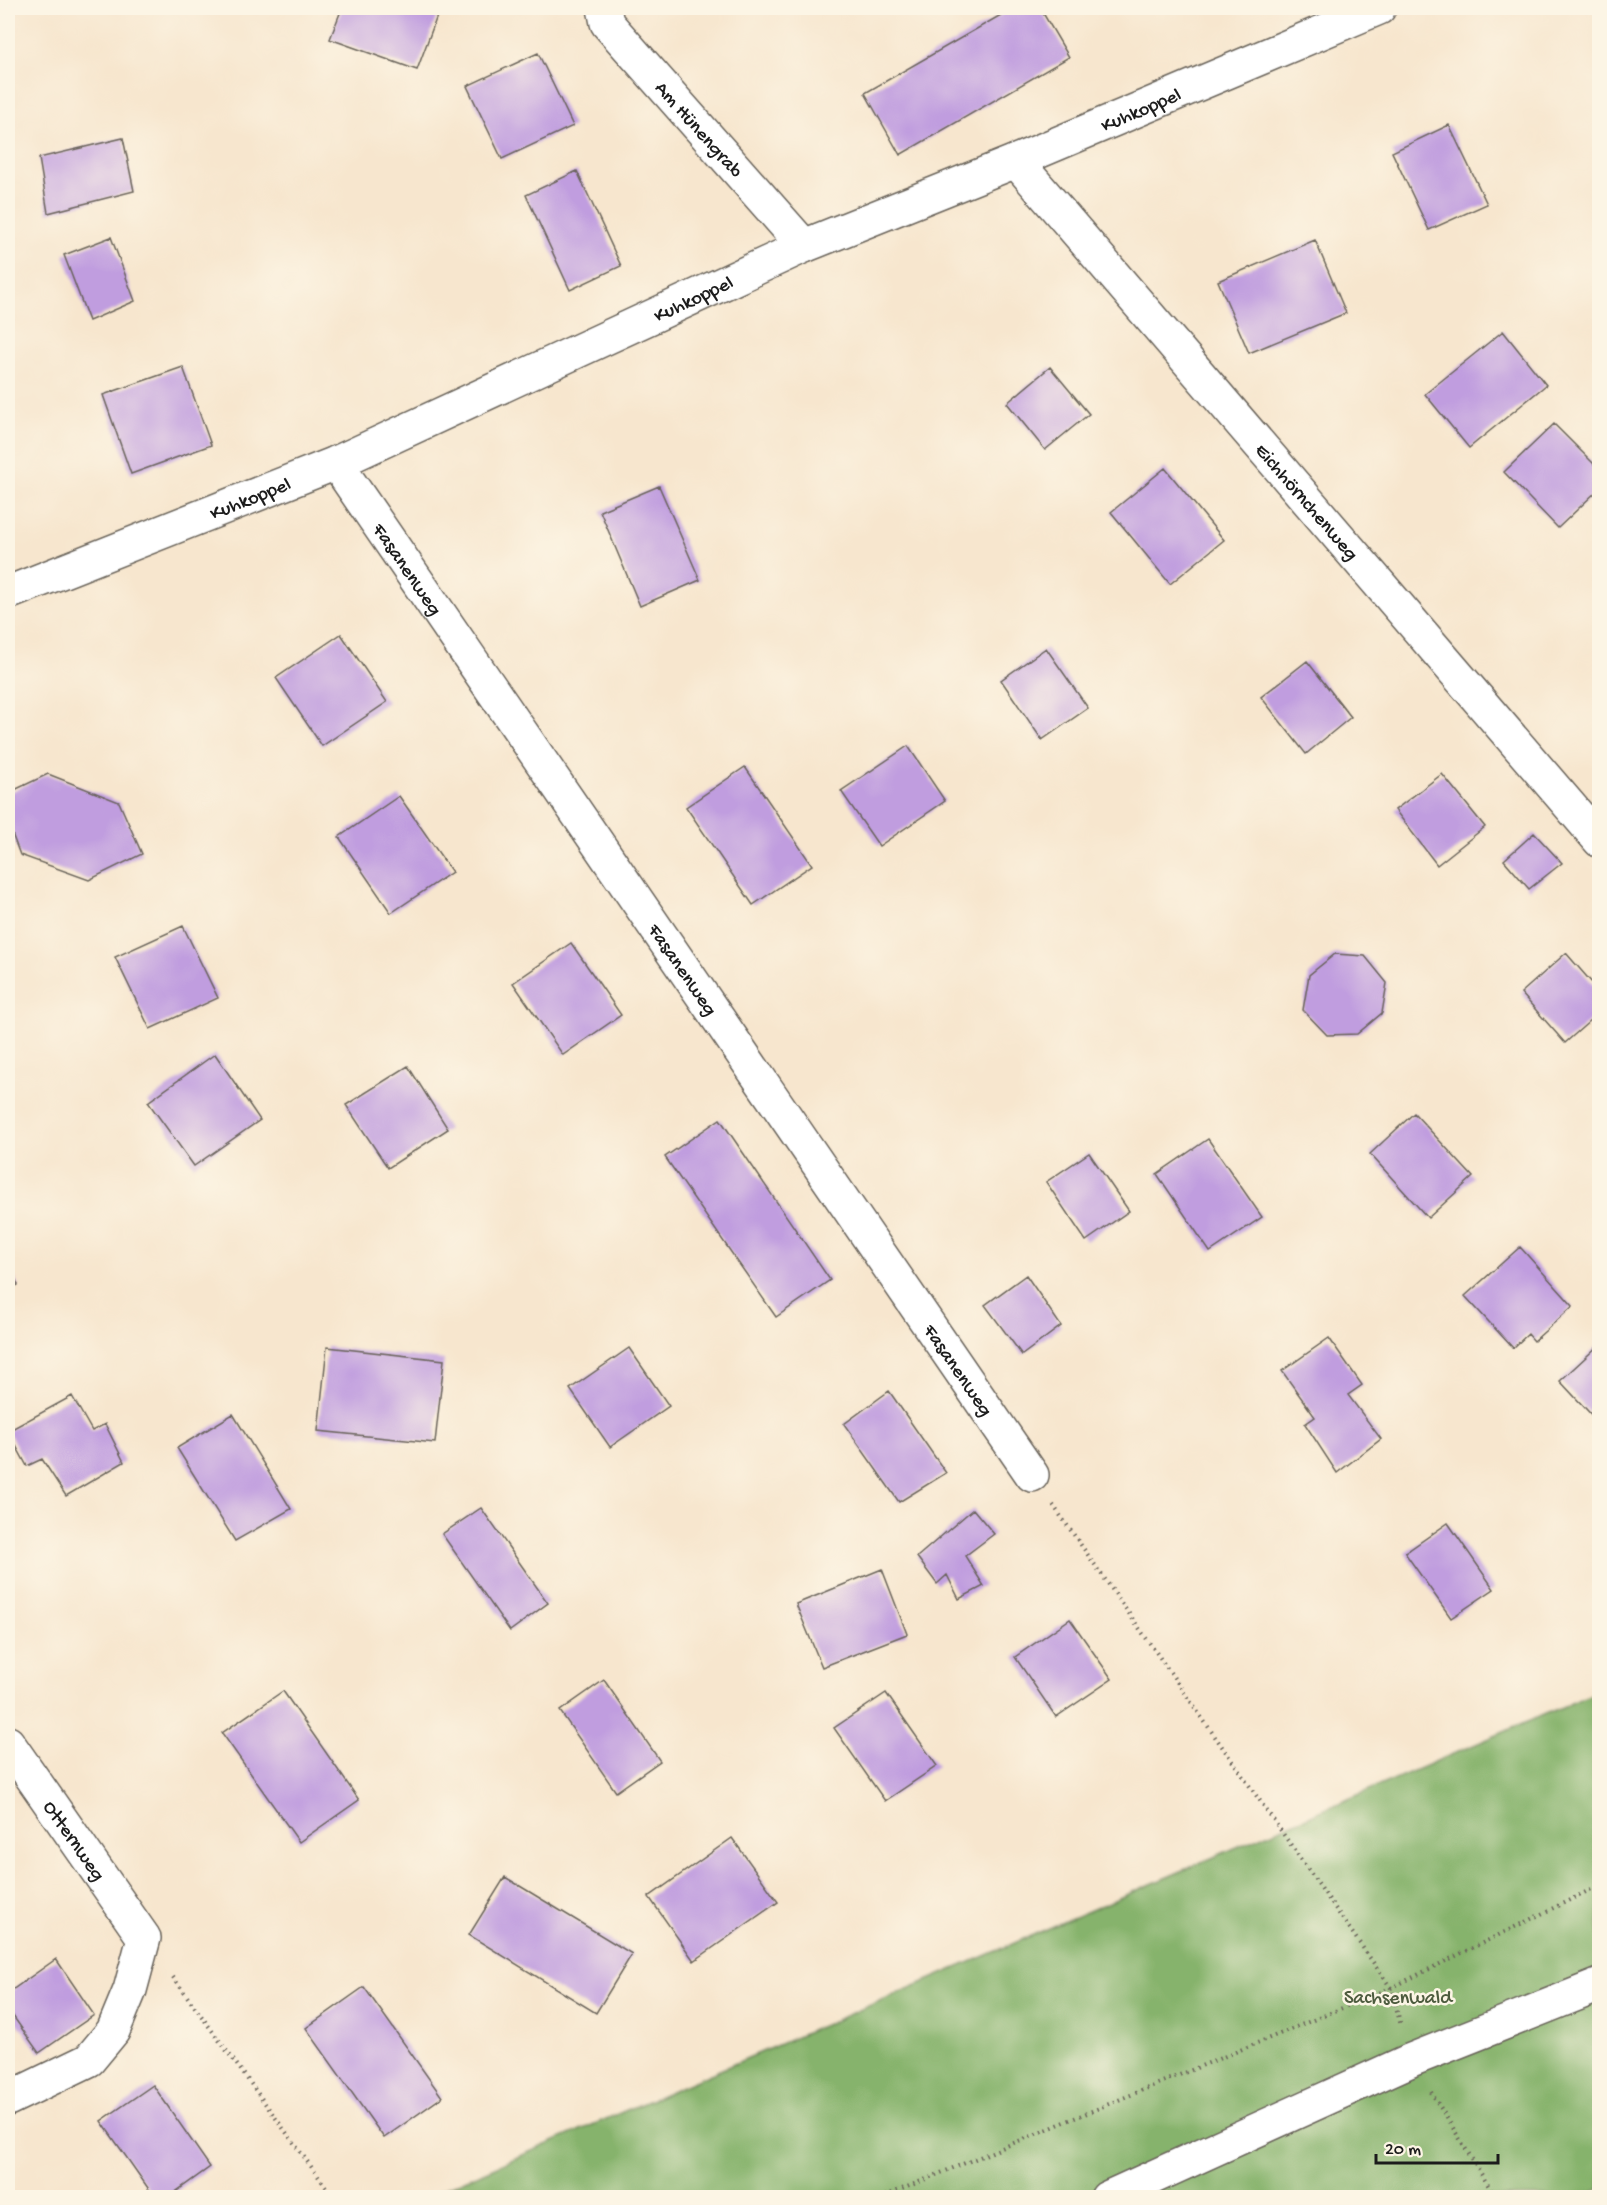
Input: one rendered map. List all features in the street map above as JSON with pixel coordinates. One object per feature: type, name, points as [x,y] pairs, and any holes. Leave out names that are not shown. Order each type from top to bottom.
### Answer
[{"type":"street","name":"Am Hünengrab","points":[[604,8],[607,23],[804,246]]},
{"type":"street","name":"Kuhkoppel","points":[[8,593],[336,463],[804,246],[1016,161],[1379,8]]},
{"type":"street","name":"Eichhörnchenweg","points":[[1016,161],[1599,841]]},
{"type":"street","name":"Fasanenweg","points":[[336,463],[1032,1475]]},
{"type":"street","name":"Otternweg","points":[[8,1743],[144,1938]]},
{"type":"street","points":[[8,2099],[89,2060],[101,2046],[113,2031],[126,2000],[144,1938]]},
{"type":"street","points":[[1107,2198],[1411,2060],[1599,1985]]},
{"type":"path","points":[[1032,1475],[1391,1988],[1411,2060],[1496,2198]]},
{"type":"path","points":[[880,2198],[1391,1988],[1599,1885]]},
{"type":"path","points":[[144,1938],[334,2198]]},
{"type":"green space","name":"Sachsenwald","points":[[1599,1691],[1600,2189],[1581,2197],[423,2198]]},
{"type":"building","points":[[342,8],[440,8],[417,70],[330,39]]},
{"type":"building","points":[[1013,8],[1040,8],[1069,57],[900,155],[865,93]]},
{"type":"building","points":[[538,53],[573,126],[502,159],[467,86]]},
{"type":"building","points":[[1449,125],[1487,204],[1429,230],[1392,152]]},
{"type":"building","points":[[123,138],[134,191],[48,213],[39,158]]},
{"type":"building","points":[[577,171],[621,266],[570,290],[526,195]]},
{"type":"building","points":[[111,237],[135,301],[89,321],[64,255]]},
{"type":"building","points":[[1315,240],[1346,313],[1249,353],[1218,281]]},
{"type":"building","points":[[1503,331],[1546,385],[1469,448],[1425,394]]},
{"type":"building","points":[[183,367],[211,445],[131,474],[103,395]]},
{"type":"building","points":[[1050,367],[1089,414],[1045,450],[1007,403]]},
{"type":"building","points":[[1554,424],[1600,470],[1600,488],[1558,528],[1504,472]]},
{"type":"building","points":[[1165,468],[1224,540],[1170,584],[1111,512]]},
{"type":"building","points":[[659,486],[700,580],[640,606],[600,511]]},
{"type":"building","points":[[341,634],[387,702],[322,746],[276,678]]},
{"type":"building","points":[[1046,648],[1088,708],[1042,740],[1001,680]]},
{"type":"building","points":[[1307,661],[1351,717],[1306,754],[1261,697]]},
{"type":"building","points":[[908,746],[945,801],[879,846],[841,791]]},
{"type":"building","points":[[745,767],[812,865],[753,905],[686,807]]},
{"type":"building","points":[[48,774],[119,802],[142,854],[89,880],[20,855],[8,823],[8,793]]},
{"type":"building","points":[[1442,774],[1485,827],[1437,865],[1395,810]]},
{"type":"building","points":[[399,796],[452,872],[391,913],[339,837]]},
{"type":"building","points":[[1534,833],[1562,863],[1529,889],[1504,860]]},
{"type":"building","points":[[183,926],[218,998],[150,1029],[115,957]]},
{"type":"building","points":[[571,943],[621,1015],[563,1055],[513,983]]},
{"type":"building","points":[[1566,953],[1600,992],[1600,1012],[1565,1043],[1521,993]]},
{"type":"building","points":[[1335,954],[1365,956],[1387,983],[1382,1013],[1357,1034],[1327,1035],[1303,1010],[1309,975]]},
{"type":"building","points":[[215,1054],[260,1120],[194,1166],[148,1102]]},
{"type":"building","points":[[408,1066],[448,1129],[388,1168],[346,1105]]},
{"type":"building","points":[[1414,1113],[1473,1177],[1428,1218],[1370,1154]]},
{"type":"building","points":[[720,1119],[830,1280],[776,1317],[665,1157]]},
{"type":"building","points":[[1208,1139],[1262,1217],[1210,1252],[1157,1174]]},
{"type":"building","points":[[1089,1153],[1129,1211],[1086,1241],[1046,1182]]},
{"type":"building","points":[[1520,1247],[1573,1306],[1534,1341],[1528,1334],[1513,1348],[1465,1296]]},
{"type":"building","points":[[8,1264],[18,1285],[8,1290]]},
{"type":"building","points":[[1026,1275],[1061,1326],[1022,1355],[985,1305]]},
{"type":"building","points":[[1329,1338],[1362,1385],[1348,1395],[1381,1439],[1337,1473],[1305,1424],[1315,1417],[1282,1371]]},
{"type":"building","points":[[1600,1344],[1600,1424],[1560,1381]]},
{"type":"building","points":[[327,1347],[444,1360],[435,1443],[318,1431]]},
{"type":"building","points":[[629,1348],[669,1406],[610,1447],[570,1389]]},
{"type":"building","points":[[889,1391],[946,1473],[899,1502],[844,1424]]},
{"type":"building","points":[[72,1396],[92,1431],[105,1424],[124,1462],[66,1496],[42,1459],[27,1466],[8,1431]]},
{"type":"building","points":[[233,1414],[291,1509],[235,1541],[177,1448]]},
{"type":"building","points":[[481,1508],[548,1603],[510,1631],[442,1534]]},
{"type":"building","points":[[973,1509],[994,1534],[965,1556],[984,1586],[959,1599],[947,1575],[937,1584],[917,1557]]},
{"type":"building","points":[[1448,1523],[1494,1589],[1451,1618],[1405,1553]]},
{"type":"building","points":[[882,1569],[907,1634],[822,1667],[796,1604]]},
{"type":"building","points":[[1070,1619],[1112,1679],[1056,1717],[1015,1657]]},
{"type":"building","points":[[604,1680],[660,1761],[616,1792],[560,1711]]},
{"type":"building","points":[[283,1691],[359,1800],[299,1842],[222,1733]]},
{"type":"building","points":[[886,1693],[937,1766],[885,1801],[834,1728]]},
{"type":"building","points":[[732,1838],[778,1902],[694,1961],[649,1897]]},
{"type":"building","points":[[505,1877],[632,1954],[596,2013],[469,1935]]},
{"type":"building","points":[[56,1959],[94,2015],[39,2053],[8,2009],[8,1993]]},
{"type":"building","points":[[364,1987],[442,2097],[384,2138],[306,2028]]},
{"type":"building","points":[[153,2085],[210,2167],[167,2198],[155,2198],[101,2121]]}]
